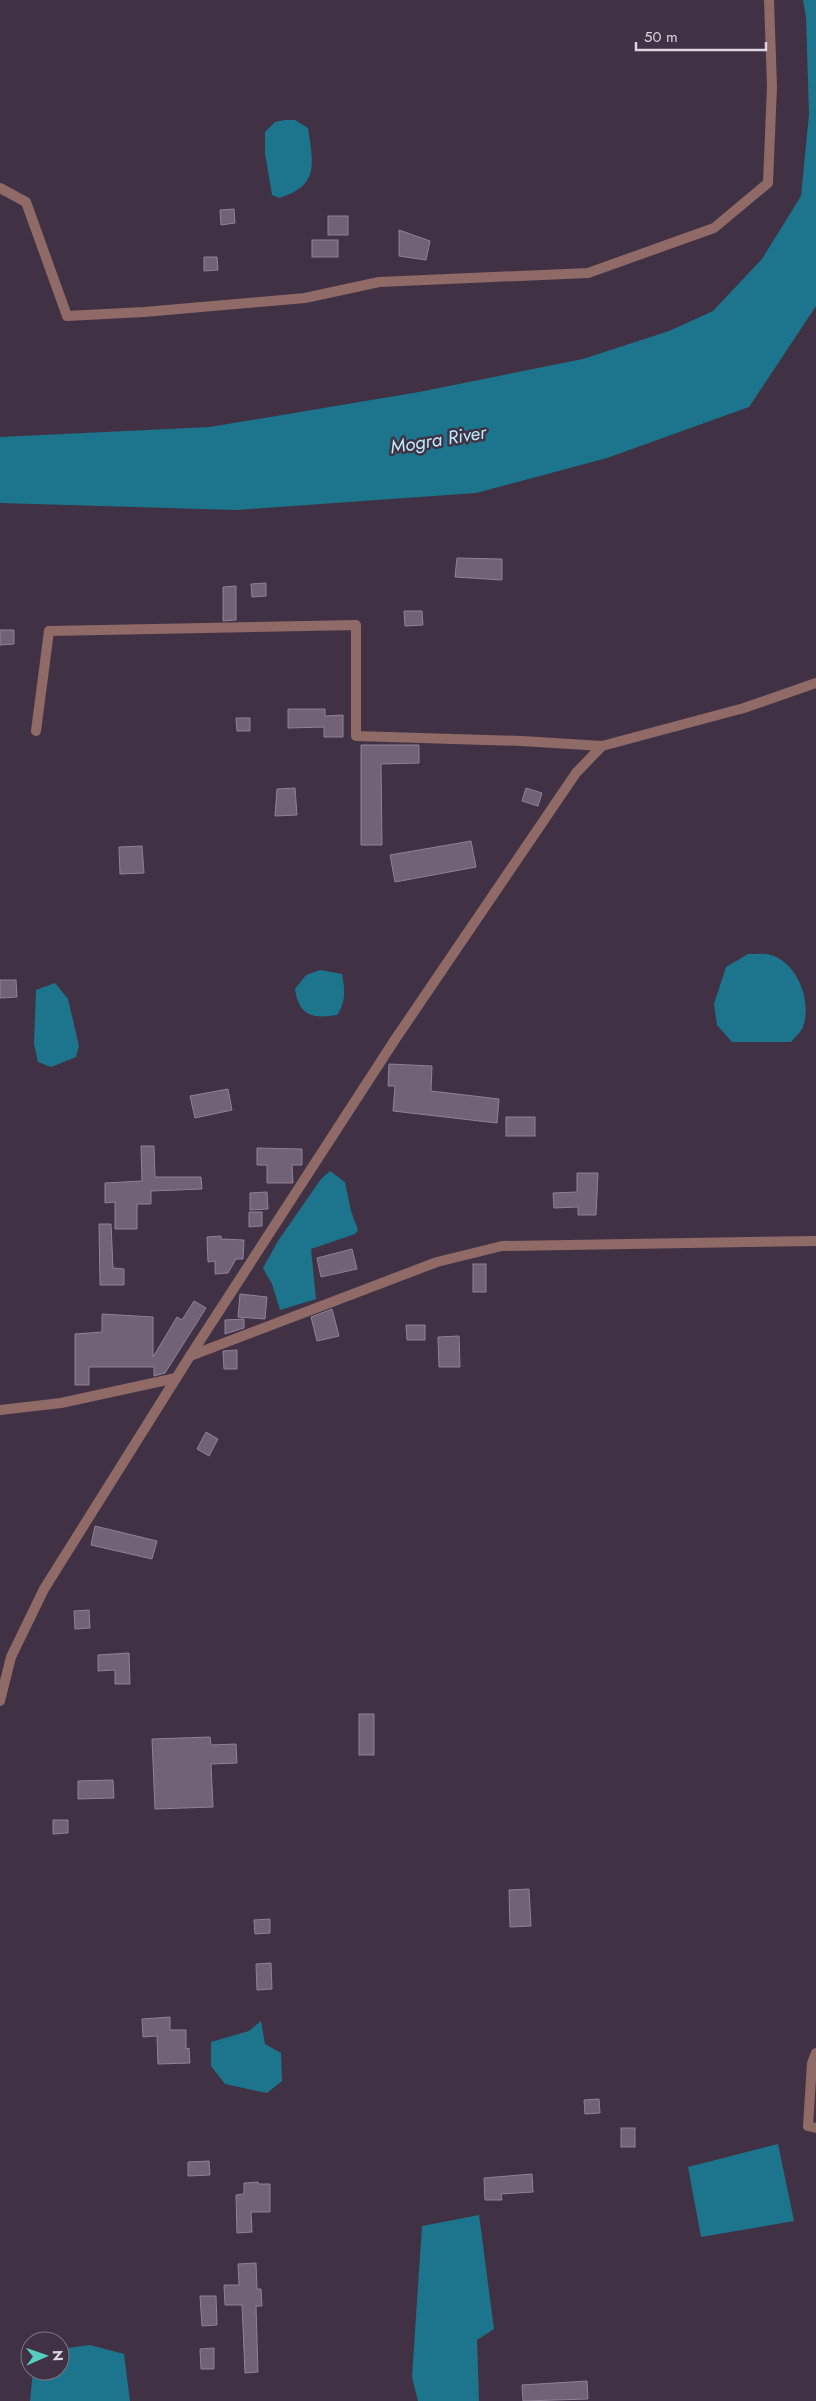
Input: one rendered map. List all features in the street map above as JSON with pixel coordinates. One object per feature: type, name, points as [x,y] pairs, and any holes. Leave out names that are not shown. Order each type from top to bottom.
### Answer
[{"type":"street","points":[[0,188],[26,202],[66,316],[144,312],[305,298],[379,282],[588,273],[714,228],[768,184],[772,86],[769,0]]},
{"type":"street","points":[[36,730],[49,632],[356,626],[356,736],[522,741],[602,746],[744,708],[816,683]]},
{"type":"street","points":[[0,1701],[11,1658],[44,1589],[176,1378],[410,1016],[576,774],[602,746]]},
{"type":"street","points":[[190,1356],[438,1262],[502,1246],[816,1241]]},
{"type":"street","points":[[0,1410],[61,1403],[176,1378]]},
{"type":"street","points":[[816,2053],[812,2063],[808,2126],[816,2128]]},
{"type":"water","name":"Mogra River","points":[[803,0],[816,0],[816,306],[749,407],[607,458],[476,493],[236,510],[0,503],[0,437],[210,427],[419,392],[583,359],[669,331],[713,311],[762,259],[801,196],[809,114],[806,17]]},
{"type":"water","points":[[295,120],[308,128],[312,162],[308,180],[302,187],[279,198],[272,195],[265,153],[265,132],[275,122]]},
{"type":"water","points":[[748,954],[768,954],[780,959],[789,966],[800,985],[806,1006],[805,1017],[802,1029],[791,1042],[732,1042],[717,1025],[714,1004],[726,967]]},
{"type":"water","points":[[320,970],[342,974],[344,995],[337,1015],[314,1016],[308,1014],[303,1010],[297,998],[295,989],[306,975]]},
{"type":"water","points":[[55,983],[68,999],[79,1046],[76,1057],[51,1067],[38,1062],[34,1044],[36,990]]},
{"type":"water","points":[[330,1171],[345,1182],[351,1211],[358,1230],[355,1234],[311,1249],[316,1299],[280,1310],[272,1284],[263,1268],[278,1241],[321,1179]]},
{"type":"water","points":[[261,2021],[265,2044],[281,2053],[282,2081],[267,2093],[225,2084],[211,2066],[211,2042],[249,2031]]},
{"type":"water","points":[[778,2144],[794,2221],[701,2237],[688,2167]]},
{"type":"water","points":[[479,2215],[494,2329],[477,2340],[479,2401],[418,2401],[412,2377],[422,2226]]},
{"type":"water","points":[[90,2345],[124,2354],[130,2401],[30,2401],[32,2381],[70,2381],[70,2348]]},
{"type":"building","points":[[234,209],[235,223],[221,225],[220,210]]},
{"type":"building","points":[[328,216],[348,216],[348,235],[328,235]]},
{"type":"building","points":[[399,230],[430,241],[426,260],[399,256]]},
{"type":"building","points":[[312,240],[338,240],[338,257],[312,257]]},
{"type":"building","points":[[204,257],[217,257],[218,270],[204,271]]},
{"type":"building","points":[[457,558],[502,559],[502,580],[455,577]]},
{"type":"building","points":[[266,583],[266,596],[252,597],[251,584]]},
{"type":"building","points":[[236,586],[236,620],[223,621],[223,587]]},
{"type":"building","points":[[404,611],[422,611],[423,625],[405,626]]},
{"type":"building","points":[[0,630],[14,630],[14,644],[0,645]]},
{"type":"building","points":[[288,709],[325,709],[325,716],[343,715],[343,737],[324,737],[324,727],[288,728]]},
{"type":"building","points":[[236,718],[250,718],[250,731],[237,731]]},
{"type":"building","points":[[361,745],[419,745],[419,763],[381,764],[382,845],[361,845]]},
{"type":"building","points":[[295,788],[297,815],[275,816],[277,789]]},
{"type":"building","points":[[526,788],[542,793],[538,806],[522,801]]},
{"type":"building","points":[[471,841],[476,867],[395,882],[390,855]]},
{"type":"building","points":[[142,846],[144,873],[120,874],[119,847]]},
{"type":"building","points":[[0,980],[16,980],[17,997],[0,998]]},
{"type":"building","points":[[389,1064],[432,1066],[431,1091],[499,1099],[497,1123],[393,1111],[395,1086],[388,1086]]},
{"type":"building","points":[[228,1089],[232,1110],[195,1118],[190,1096]]},
{"type":"building","points":[[506,1117],[535,1117],[535,1136],[506,1136]]},
{"type":"building","points":[[141,1146],[154,1146],[155,1177],[201,1177],[202,1189],[151,1191],[151,1204],[137,1204],[137,1229],[115,1229],[115,1202],[105,1203],[105,1183],[142,1181]]},
{"type":"building","points":[[257,1148],[302,1149],[302,1165],[292,1165],[293,1183],[267,1183],[267,1165],[257,1165]]},
{"type":"building","points":[[577,1173],[598,1173],[596,1215],[578,1215],[578,1207],[554,1208],[553,1193],[577,1192]]},
{"type":"building","points":[[267,1192],[268,1209],[250,1210],[250,1193]]},
{"type":"building","points":[[249,1212],[262,1212],[262,1226],[249,1227]]},
{"type":"building","points":[[99,1224],[111,1224],[113,1268],[124,1269],[124,1285],[100,1285]]},
{"type":"building","points":[[221,1236],[221,1239],[244,1240],[243,1259],[236,1259],[228,1273],[215,1274],[215,1261],[208,1262],[207,1237]]},
{"type":"building","points":[[352,1249],[357,1269],[321,1277],[317,1258]]},
{"type":"building","points":[[473,1264],[486,1264],[486,1292],[473,1292]]},
{"type":"building","points":[[240,1294],[267,1297],[265,1319],[238,1317]]},
{"type":"building","points":[[194,1301],[206,1308],[165,1373],[154,1376],[154,1367],[89,1367],[89,1385],[75,1385],[75,1334],[102,1332],[102,1314],[153,1317],[153,1357],[177,1317],[182,1320]]},
{"type":"building","points":[[332,1309],[339,1336],[317,1341],[311,1317]]},
{"type":"building","points":[[244,1319],[244,1328],[225,1334],[225,1320]]},
{"type":"building","points":[[406,1325],[425,1325],[425,1340],[407,1340]]},
{"type":"building","points":[[459,1336],[460,1367],[439,1367],[438,1337]]},
{"type":"building","points":[[237,1350],[237,1369],[224,1369],[223,1351]]},
{"type":"building","points":[[206,1432],[218,1439],[209,1456],[197,1449]]},
{"type":"building","points":[[95,1526],[157,1541],[152,1559],[91,1545]]},
{"type":"building","points":[[89,1610],[90,1628],[75,1629],[74,1611]]},
{"type":"building","points":[[129,1653],[130,1684],[115,1684],[115,1670],[98,1671],[98,1655]]},
{"type":"building","points":[[359,1714],[374,1714],[374,1755],[359,1755]]},
{"type":"building","points":[[210,1737],[211,1745],[236,1744],[237,1763],[211,1764],[213,1807],[155,1809],[152,1739]]},
{"type":"building","points":[[113,1780],[114,1798],[78,1799],[78,1781]]},
{"type":"building","points":[[53,1820],[68,1820],[68,1833],[53,1834]]},
{"type":"building","points":[[529,1889],[531,1926],[510,1927],[509,1890]]},
{"type":"building","points":[[270,1919],[270,1933],[255,1934],[254,1920]]},
{"type":"building","points":[[271,1963],[272,1989],[257,1990],[256,1964]]},
{"type":"building","points":[[170,2017],[170,2030],[186,2030],[186,2049],[189,2048],[190,2063],[158,2064],[157,2036],[143,2037],[142,2019]]},
{"type":"building","points":[[599,2099],[600,2113],[585,2114],[584,2100]]},
{"type":"building","points":[[621,2128],[635,2128],[635,2147],[621,2147]]},
{"type":"building","points":[[209,2161],[210,2175],[188,2176],[188,2162]]},
{"type":"building","points":[[532,2174],[533,2192],[501,2194],[502,2200],[485,2200],[484,2178]]},
{"type":"building","points":[[258,2182],[259,2184],[270,2184],[270,2212],[251,2212],[252,2232],[237,2233],[236,2195],[244,2194],[244,2183]]},
{"type":"building","points":[[256,2263],[257,2289],[261,2289],[262,2306],[256,2306],[258,2372],[245,2373],[242,2305],[225,2305],[224,2285],[239,2285],[238,2264]]},
{"type":"building","points":[[200,2296],[216,2296],[217,2325],[202,2326]]},
{"type":"building","points":[[214,2348],[214,2369],[201,2369],[200,2349]]},
{"type":"building","points":[[587,2381],[588,2399],[523,2401],[522,2385]]}]
